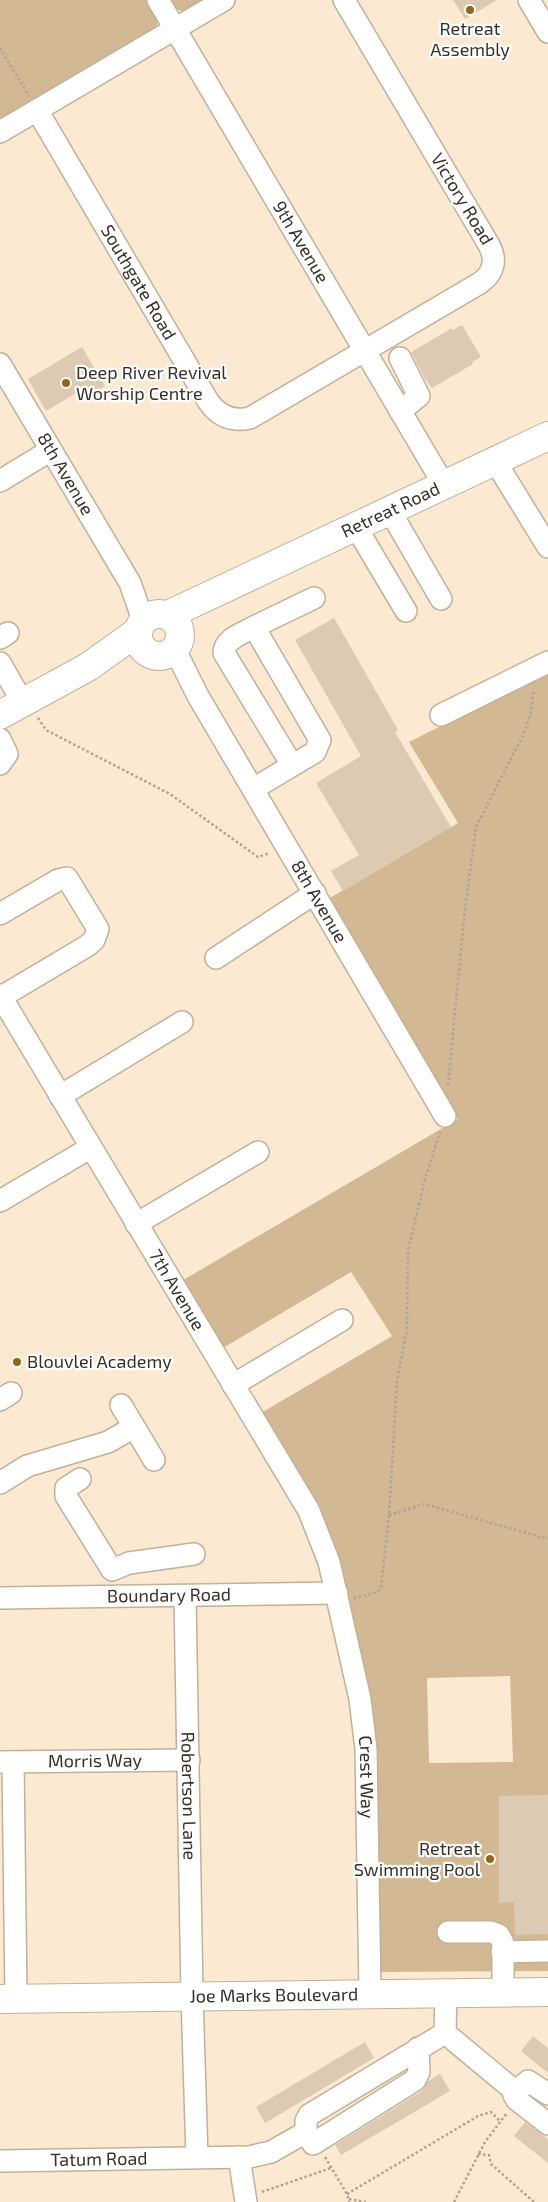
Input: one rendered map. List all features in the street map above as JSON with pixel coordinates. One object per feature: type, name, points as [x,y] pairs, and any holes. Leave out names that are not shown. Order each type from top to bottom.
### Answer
[{"type":"main road","name":"Retreat Road","points":[[0,716],[29,708],[88,667],[159,635],[206,610],[234,586],[548,436]]},
{"type":"main road","name":"Joe Marks Boulevard","points":[[8,1999],[548,1992]]},
{"type":"street","name":"9th Avenue","points":[[158,0],[444,485]]},
{"type":"street","points":[[0,132],[224,0]]},
{"type":"street","name":"Victory Road","points":[[344,0],[489,245],[494,259],[490,273],[480,283],[365,351]]},
{"type":"street","points":[[529,0],[548,32]]},
{"type":"street","name":"Southgate Road","points":[[37,110],[208,401],[218,413],[232,419],[250,418],[365,351]]},
{"type":"street","points":[[400,358],[420,396],[400,411]]},
{"type":"street","name":"8th Avenue","points":[[0,364],[159,635],[193,686],[445,1116]]},
{"type":"street","points":[[0,481],[51,450]]},
{"type":"street","points":[[495,462],[548,546]]},
{"type":"street","points":[[390,511],[441,599]]},
{"type":"street","points":[[356,527],[406,611]]},
{"type":"street","points":[[292,765],[224,653],[224,648],[229,641],[254,627],[314,598]]},
{"type":"street","points":[[253,789],[314,752],[320,740],[254,627]]},
{"type":"street","points":[[0,663],[29,708]]},
{"type":"street","points":[[441,715],[541,665]]},
{"type":"street","points":[[0,739],[7,754],[0,764]]},
{"type":"street","points":[[0,914],[58,880],[67,878],[98,929],[94,940],[87,946],[1,996]]},
{"type":"street","points":[[216,958],[315,893]]},
{"type":"street","name":"7th Avenue","points":[[1,996],[90,1148],[309,1511],[326,1552],[337,1593]]},
{"type":"street","points":[[60,1096],[182,1022]]},
{"type":"street","points":[[0,1201],[90,1148]]},
{"type":"street","points":[[136,1224],[258,1152]]},
{"type":"street","points":[[233,1385],[342,1320]]},
{"type":"street","points":[[121,1405],[154,1460]]},
{"type":"street","points":[[0,1483],[27,1466],[108,1442],[134,1427]]},
{"type":"street","points":[[80,1479],[66,1488],[66,1496],[112,1570],[112,1596]]},
{"type":"street","points":[[112,1570],[129,1563],[194,1554]]},
{"type":"street","name":"Boundary Road","points":[[0,1598],[337,1593]]},
{"type":"street","name":"Crest Way","points":[[337,1593],[360,1699],[366,1749],[370,1994]]},
{"type":"street","name":"Robertson Lane","points":[[185,1596],[192,1996]]},
{"type":"street","name":"Morris Way","points":[[6,1762],[189,1760]]},
{"type":"street","points":[[6,1762],[8,1999]]},
{"type":"street","points":[[448,1932],[495,1933],[502,1939],[503,1992]]},
{"type":"street","points":[[502,1952],[548,1951]]},
{"type":"street","points":[[446,1993],[446,2033],[548,2124]]},
{"type":"street","points":[[192,1996],[197,2157]]},
{"type":"street","points":[[309,2138],[306,2121],[308,2115],[446,2033]]},
{"type":"street","points":[[516,2096],[528,2081],[548,2094]]},
{"type":"street","name":"Tatum Road","points":[[0,2161],[259,2156],[309,2138]]},
{"type":"street","points":[[239,2157],[245,2200]]},
{"type":"path","points":[[0,48],[37,110]]},
{"type":"path","points":[[337,1593],[349,1599],[380,1590],[389,1515],[397,1381],[407,1328],[408,1251],[425,1179],[445,1116],[465,909],[476,827],[530,716],[541,665]]},
{"type":"path","points":[[29,708],[46,730],[170,794],[258,857],[288,848]]},
{"type":"path","points":[[389,1515],[424,1504],[548,1538]]},
{"type":"path","points":[[454,2202],[478,2154],[501,2122],[516,2096]]},
{"type":"path","points":[[347,2194],[478,2116],[491,2112],[501,2122]]},
{"type":"path","points":[[309,2138],[323,2154],[347,2194],[349,2201],[366,2202]]},
{"type":"path","points":[[478,2154],[489,2155],[492,2164],[534,2202]]},
{"type":"path","points":[[245,2200],[331,2168]]},
{"type":"shaded area","points":[[0,0],[150,0],[156,14],[157,24],[156,28],[0,125]]},
{"type":"shaded area","points":[[165,0],[211,0],[192,9],[182,11],[171,6]]},
{"type":"shaded area","points":[[548,672],[548,1971],[379,1972],[370,1747],[332,1561],[256,1416],[392,1336],[351,1272],[218,1351],[178,1283],[458,1119],[328,899],[458,823],[409,742]],"holes":[[[510,1676],[513,1762],[429,1763],[427,1678]]]},
{"type":"building","name":"Retreat Assembly","points":[[453,0],[497,0],[465,19]]},
{"type":"building","points":[[462,325],[481,357],[472,362],[473,364],[432,388],[425,379],[411,352],[452,328],[453,330]]},
{"type":"building","name":"Deep River Revival Worship Centre","points":[[82,347],[105,386],[88,397],[83,389],[46,411],[28,379]]},
{"type":"building","points":[[334,618],[398,730],[395,732],[451,827],[343,891],[331,871],[359,855],[316,783],[361,756],[295,640]]},
{"type":"building","points":[[548,1795],[548,1934],[515,1935],[514,1902],[499,1903],[499,1796]]},
{"type":"building","points":[[533,2036],[548,2048],[548,2073],[521,2051]]},
{"type":"building","points":[[365,2042],[374,2058],[265,2123],[256,2107]]},
{"type":"building","points":[[440,2074],[450,2091],[341,2155],[335,2145],[422,2091],[428,2081]]},
{"type":"building","points":[[525,2122],[548,2139],[548,2163],[514,2136]]},
{"type":"place","name":"Retreat Assembly","points":[[470,10]]},
{"type":"place","name":"Deep River Revival Worship Centre","points":[[66,383]]},
{"type":"place","name":"Blouvlei Academy","points":[[17,1362]]},
{"type":"place","name":"Retreat Swimming Pool","points":[[490,1859]]}]
